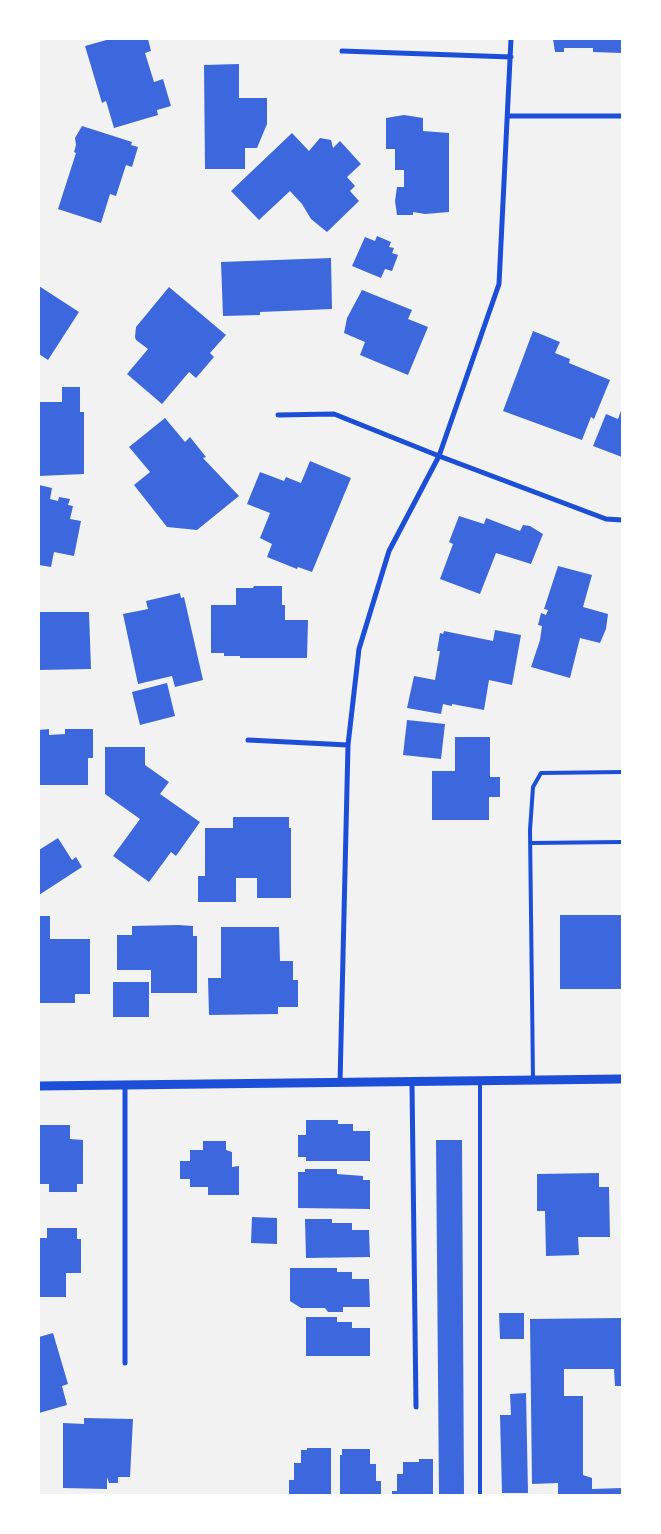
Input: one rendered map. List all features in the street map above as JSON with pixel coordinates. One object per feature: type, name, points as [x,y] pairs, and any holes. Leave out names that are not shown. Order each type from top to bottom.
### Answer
[{"type":"street","points":[[340,1083],[348,746],[359,649],[389,551],[439,456],[499,284],[511,39]]},
{"type":"street","points":[[342,51],[511,57]]},
{"type":"street","points":[[508,116],[622,116]]},
{"type":"street","points":[[278,415],[334,414],[439,456],[606,518],[622,520]]},
{"type":"street","points":[[248,740],[348,746]]},
{"type":"street","points":[[39,1086],[622,1079]]},
{"type":"street","points":[[412,1083],[416,1407]]},
{"type":"street","points":[[125,1086],[125,1363]]},
{"type":"lane","points":[[533,1080],[531,843],[533,787],[540,772],[622,772]]},
{"type":"lane","points":[[531,843],[622,842]]},
{"type":"lane","points":[[480,1080],[480,1495]]},
{"type":"building","points":[[110,39],[148,39],[151,51],[145,53],[154,82],[163,79],[171,106],[157,110],[158,115],[114,128],[106,101],[102,103],[85,46]]},
{"type":"building","points":[[553,39],[622,39],[622,53],[593,52],[593,48],[564,48],[564,52],[555,52]]},
{"type":"building","points":[[239,64],[239,98],[267,98],[267,124],[257,148],[245,148],[245,169],[205,169],[204,65]]},
{"type":"building","points":[[404,115],[423,118],[423,131],[449,133],[449,212],[425,214],[413,212],[413,215],[397,215],[395,201],[397,187],[404,187],[404,170],[395,170],[395,149],[386,149],[386,118]]},
{"type":"building","points":[[82,126],[132,142],[131,145],[138,147],[132,167],[126,165],[116,196],[110,194],[101,223],[58,209],[76,153],[74,152],[75,138]]},
{"type":"building","points":[[292,133],[309,151],[320,138],[331,140],[333,148],[340,141],[361,164],[347,177],[355,186],[350,191],[359,201],[327,232],[311,219],[302,204],[290,191],[259,220],[231,191]]},
{"type":"building","points":[[377,236],[391,242],[389,247],[394,248],[392,253],[398,255],[392,271],[385,269],[381,278],[352,266],[365,237],[375,241]]},
{"type":"building","points":[[331,258],[332,309],[260,312],[260,315],[223,316],[221,262]]},
{"type":"building","points":[[39,286],[79,312],[48,360],[39,354]]},
{"type":"building","points":[[169,287],[226,335],[210,353],[214,357],[196,378],[189,372],[162,404],[127,374],[148,349],[136,340],[136,327]]},
{"type":"building","points":[[362,290],[412,310],[408,319],[428,327],[408,375],[360,355],[365,342],[344,333],[347,318]]},
{"type":"building","points":[[533,331],[560,342],[555,353],[570,359],[569,363],[610,380],[594,419],[591,417],[582,440],[503,411]]},
{"type":"building","points":[[62,387],[80,387],[80,412],[84,412],[84,474],[39,476],[39,402],[62,402]]},
{"type":"building","points":[[622,408],[622,457],[593,446],[606,414],[618,419]]},
{"type":"building","points":[[165,418],[185,442],[190,437],[206,457],[203,458],[239,496],[197,530],[167,527],[134,485],[150,472],[129,447]]},
{"type":"building","points":[[310,461],[351,478],[312,572],[298,567],[297,569],[267,557],[272,544],[260,538],[270,513],[247,504],[260,472],[284,481],[286,477],[301,483]]},
{"type":"building","points":[[39,485],[52,488],[50,499],[58,501],[59,497],[70,499],[68,505],[73,506],[70,519],[81,521],[74,556],[54,552],[51,567],[39,565]]},
{"type":"building","points":[[459,516],[484,524],[486,518],[520,531],[523,525],[530,526],[543,534],[531,564],[496,553],[480,594],[440,579],[453,544],[449,542]]},
{"type":"building","points":[[558,566],[592,575],[583,607],[608,614],[606,629],[600,643],[580,638],[570,678],[531,667],[540,640],[542,626],[538,625],[541,613],[546,615],[548,610],[544,609]]},
{"type":"building","points":[[254,586],[282,586],[282,605],[285,605],[285,620],[308,620],[307,658],[240,658],[240,656],[224,656],[224,653],[211,653],[211,605],[236,605],[236,588],[253,588]]},
{"type":"building","points":[[180,593],[181,598],[184,597],[203,680],[175,687],[172,676],[138,684],[123,614],[148,609],[146,601]]},
{"type":"building","points":[[39,612],[89,612],[91,669],[39,670]]},
{"type":"building","points":[[495,630],[521,635],[512,685],[489,680],[484,710],[452,704],[452,706],[443,704],[441,714],[407,708],[414,676],[435,680],[440,651],[437,651],[440,633],[443,634],[444,631],[493,641]]},
{"type":"building","points":[[167,683],[175,716],[140,725],[132,692]]},
{"type":"building","points":[[407,720],[445,724],[441,759],[403,755]]},
{"type":"building","points":[[49,729],[49,735],[65,734],[65,729],[93,729],[93,758],[88,758],[88,785],[39,785],[39,730]]},
{"type":"building","points":[[455,737],[490,737],[490,777],[500,777],[500,797],[489,797],[489,820],[432,820],[432,771],[455,771]]},
{"type":"building","points":[[105,747],[145,747],[145,765],[169,782],[160,794],[200,822],[176,856],[171,852],[149,882],[113,856],[140,819],[105,794]]},
{"type":"building","points":[[233,817],[289,817],[289,828],[291,828],[291,898],[257,898],[257,878],[236,878],[236,902],[198,902],[198,876],[205,876],[205,828],[233,828]]},
{"type":"building","points":[[58,838],[72,860],[76,857],[82,867],[39,895],[39,850]]},
{"type":"building","points":[[560,915],[622,915],[622,989],[560,989]]},
{"type":"building","points":[[39,916],[50,916],[50,939],[90,939],[90,994],[75,994],[75,1003],[39,1003]]},
{"type":"building","points":[[132,926],[193,926],[193,936],[197,936],[197,993],[151,993],[151,970],[117,970],[117,935],[132,935]]},
{"type":"building","points":[[221,927],[279,927],[280,961],[293,961],[293,980],[298,980],[298,1007],[278,1007],[278,1014],[209,1015],[208,978],[221,978]]},
{"type":"building","points":[[113,982],[149,982],[149,1017],[113,1017]]},
{"type":"building","points":[[306,1120],[338,1120],[338,1124],[353,1124],[353,1131],[370,1131],[370,1161],[306,1161],[306,1157],[298,1157],[298,1135],[306,1135]]},
{"type":"building","points":[[39,1125],[70,1125],[70,1139],[83,1140],[83,1184],[77,1184],[77,1192],[49,1192],[49,1184],[39,1184]]},
{"type":"building","points":[[436,1140],[462,1140],[464,1495],[439,1495]]},
{"type":"building","points":[[203,1141],[226,1141],[226,1150],[232,1152],[232,1167],[239,1166],[239,1195],[208,1195],[208,1187],[190,1187],[190,1179],[180,1179],[180,1161],[190,1161],[190,1150],[203,1150]]},
{"type":"building","points":[[305,1169],[337,1169],[337,1174],[363,1176],[363,1180],[370,1180],[370,1209],[298,1208],[298,1172],[305,1172]]},
{"type":"building","points":[[599,1173],[599,1187],[609,1187],[610,1237],[578,1237],[579,1255],[546,1256],[545,1211],[537,1211],[537,1174]]},
{"type":"building","points":[[252,1217],[277,1218],[277,1244],[251,1243]]},
{"type":"building","points":[[305,1219],[332,1219],[332,1223],[352,1223],[352,1230],[369,1230],[370,1257],[306,1258]]},
{"type":"building","points":[[47,1228],[77,1228],[77,1239],[81,1239],[81,1273],[66,1273],[66,1297],[39,1297],[39,1238],[47,1238]]},
{"type":"building","points":[[290,1268],[337,1268],[337,1272],[352,1272],[352,1279],[369,1279],[370,1307],[343,1307],[343,1312],[328,1312],[325,1308],[301,1308],[290,1301]]},
{"type":"building","points":[[499,1313],[524,1313],[524,1339],[500,1339]]},
{"type":"building","points":[[306,1317],[337,1317],[337,1322],[352,1322],[352,1328],[370,1328],[370,1356],[306,1356]]},
{"type":"building","points":[[621,1318],[622,1386],[615,1386],[614,1369],[564,1369],[564,1396],[583,1396],[583,1475],[592,1478],[592,1489],[622,1488],[622,1495],[558,1495],[558,1483],[532,1484],[530,1319]]},
{"type":"building","points":[[53,1333],[68,1384],[62,1386],[67,1405],[39,1413],[39,1337]]},
{"type":"building","points":[[526,1393],[528,1493],[502,1493],[500,1415],[511,1415],[510,1394]]},
{"type":"building","points":[[84,1418],[133,1419],[130,1477],[118,1477],[118,1483],[109,1483],[107,1477],[107,1489],[63,1488],[63,1423],[84,1424]]},
{"type":"building","points":[[307,1448],[331,1448],[331,1495],[289,1495],[289,1480],[294,1480],[294,1463],[301,1463],[301,1450],[307,1450]]},
{"type":"building","points":[[342,1449],[370,1449],[370,1464],[376,1464],[376,1481],[381,1481],[381,1495],[340,1495],[340,1455],[342,1455]]},
{"type":"building","points":[[419,1459],[433,1459],[433,1495],[392,1495],[392,1491],[397,1491],[397,1474],[403,1474],[403,1462],[419,1462]]}]
